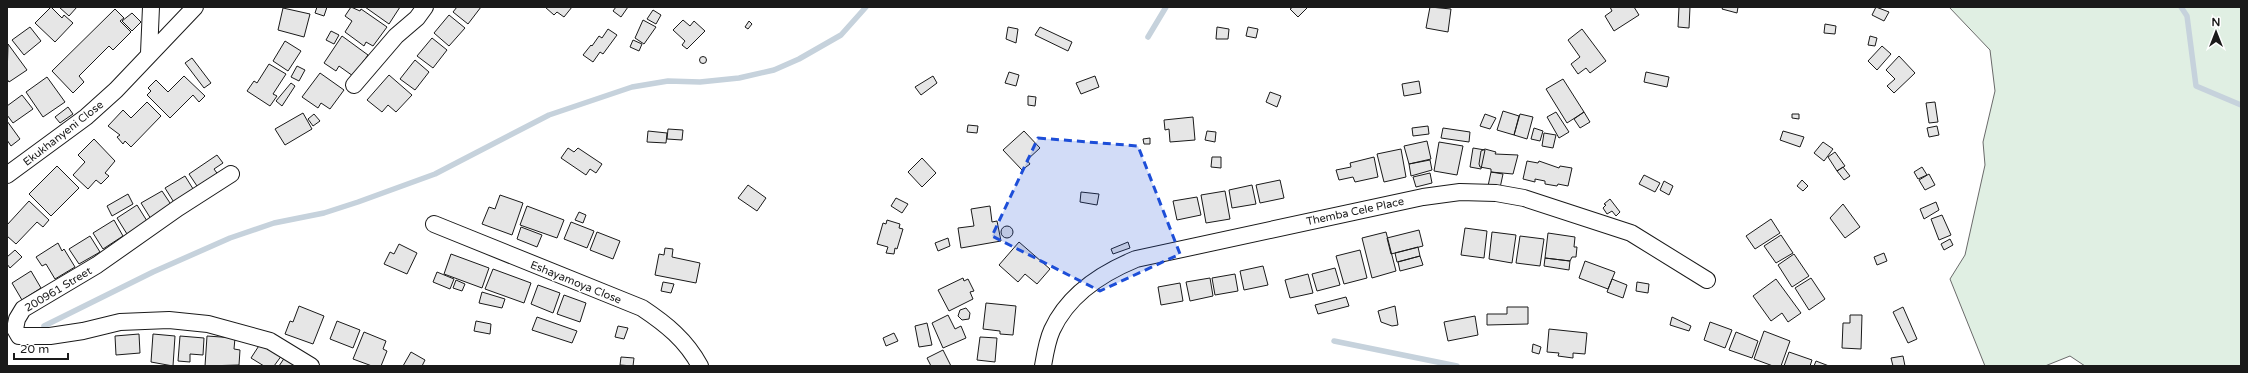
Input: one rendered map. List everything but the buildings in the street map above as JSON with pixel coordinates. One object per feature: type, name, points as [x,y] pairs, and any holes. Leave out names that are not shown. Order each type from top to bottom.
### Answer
[{"type":"street","points":[[150,7],[150,53]]},
{"type":"street","name":"Ekukhanyeni Close","points":[[7,175],[86,117],[116,90],[195,7]]},
{"type":"street","points":[[354,85],[396,36],[417,18],[425,7]]},
{"type":"street","name":"200961 Street","points":[[231,174],[178,208],[98,265],[23,309],[17,319],[14,329],[19,336],[50,336],[83,331],[120,322],[169,320],[208,324],[270,341],[311,366]]},
{"type":"street","name":"Themba Cele Place","points":[[1043,366],[1052,330],[1076,298],[1094,281],[1112,269],[1136,259],[1342,213],[1460,192],[1496,193],[1524,198],[1631,233],[1707,280]]},
{"type":"street","name":"Eshayamoya Close","points":[[434,224],[642,308],[668,326],[683,341],[700,366]]},
{"type":"highlighted area","points":[[1038,138],[1138,146],[1180,254],[1100,291],[992,236]]},
{"type":"green space","points":[[1949,7],[2241,7],[2241,366],[2085,366],[2070,356],[2045,366],[1985,366],[1950,279],[1965,255],[1985,165],[1983,142],[1995,91],[1990,50]]},
{"type":"waterway","points":[[44,326],[153,272],[230,238],[274,223],[324,213],[435,174],[549,115],[632,87],[668,81],[700,82],[739,78],[774,70],[799,59],[841,35],[866,7]]},
{"type":"waterway","points":[[1148,37],[1166,7]]},
{"type":"waterway","points":[[2181,7],[2187,16],[2196,86],[2241,105]]},
{"type":"waterway","points":[[1334,341],[1457,366]]}]
